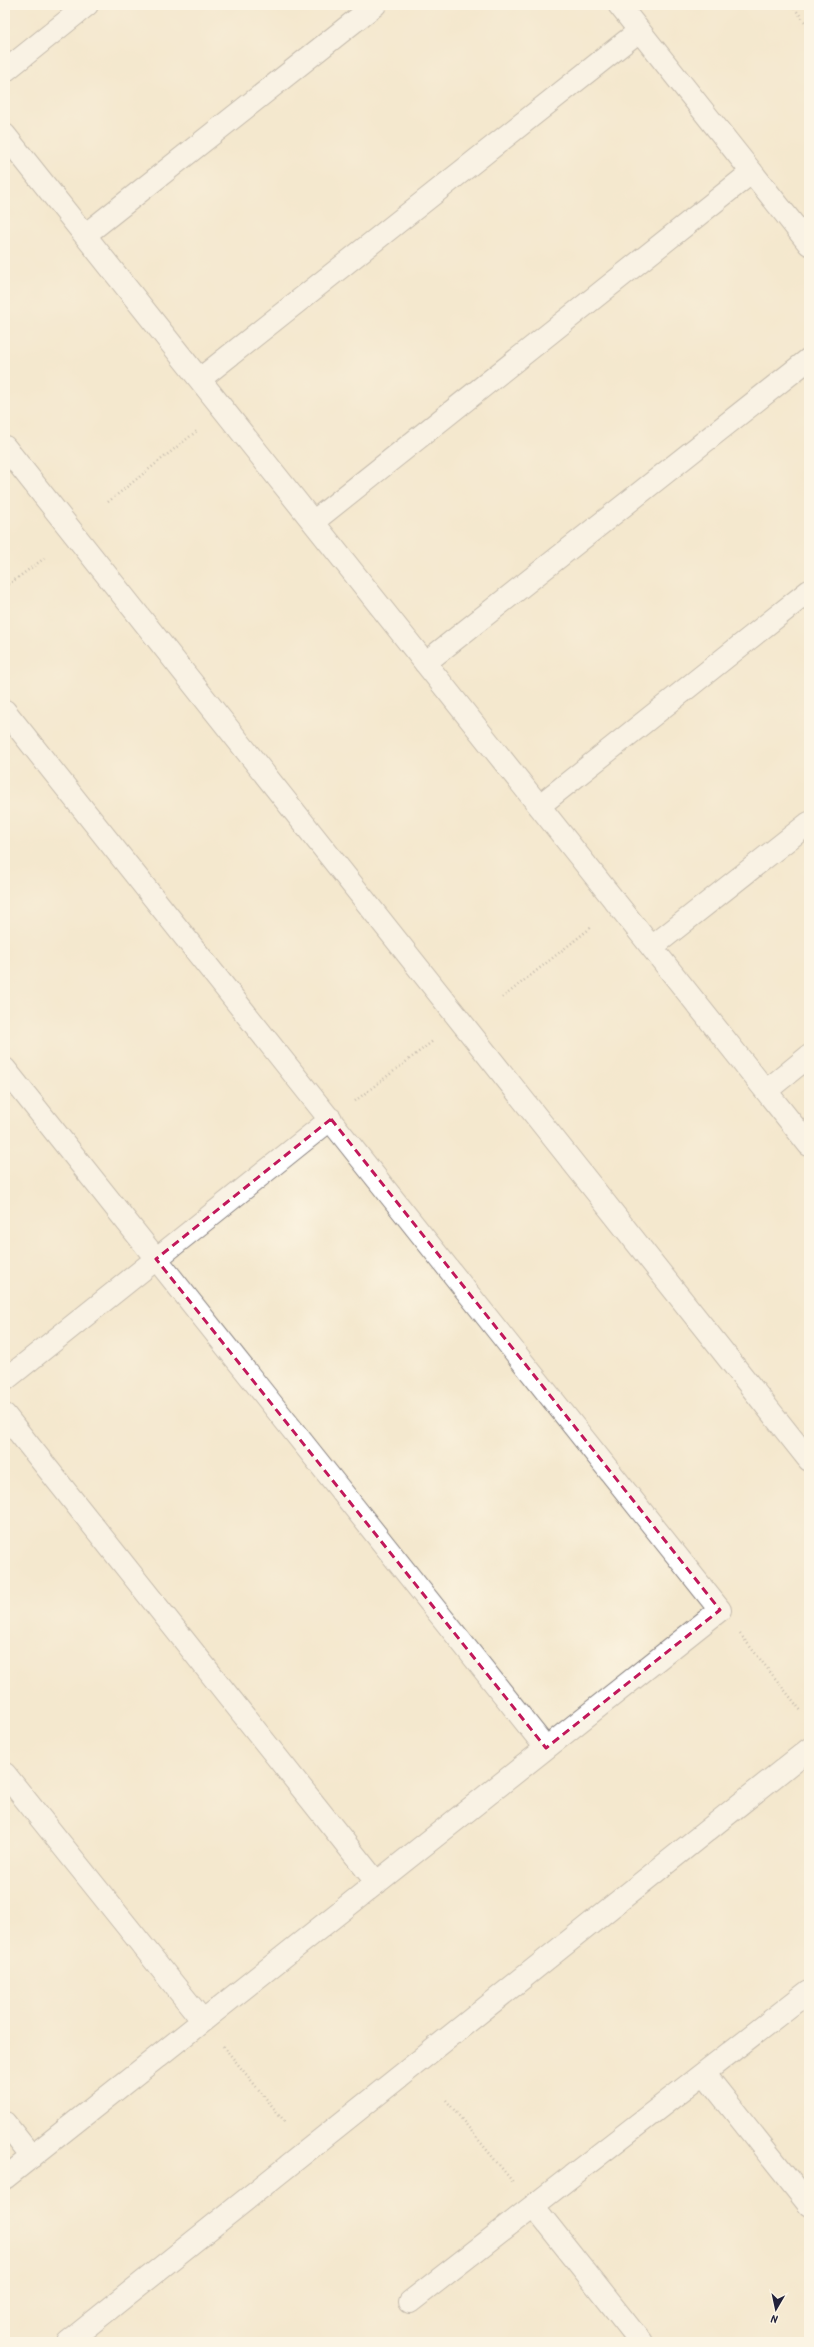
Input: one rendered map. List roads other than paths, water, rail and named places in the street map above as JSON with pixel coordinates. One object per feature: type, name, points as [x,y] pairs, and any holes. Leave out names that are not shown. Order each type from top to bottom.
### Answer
[{"type":"street","points":[[5,71],[87,5]]},
{"type":"street","points":[[85,235],[375,5]]},
{"type":"street","points":[[619,5],[809,244]]},
{"type":"street","points":[[200,379],[639,31]]},
{"type":"street","points":[[5,135],[809,1145]]},
{"type":"street","points":[[313,522],[752,172]]},
{"type":"street","points":[[425,663],[809,360]]},
{"type":"street","points":[[5,447],[809,1460]]},
{"type":"street","points":[[539,806],[809,591]]},
{"type":"street","points":[[5,711],[720,1610],[5,2178]]},
{"type":"street","points":[[652,948],[809,823]]},
{"type":"street","points":[[766,1091],[809,1056]]},
{"type":"street","points":[[5,1069],[546,1748]]},
{"type":"street","points":[[5,1380],[331,1119]]},
{"type":"street","points":[[5,1415],[377,1883]]},
{"type":"street","points":[[68,2342],[809,1749]]},
{"type":"street","points":[[5,1774],[203,2021]]},
{"type":"street","points":[[410,2302],[534,2207],[809,1991]]},
{"type":"street","points":[[704,2073],[809,2205]]},
{"type":"street","points":[[5,2123],[32,2157]]},
{"type":"street","points":[[534,2207],[641,2342]]}]
